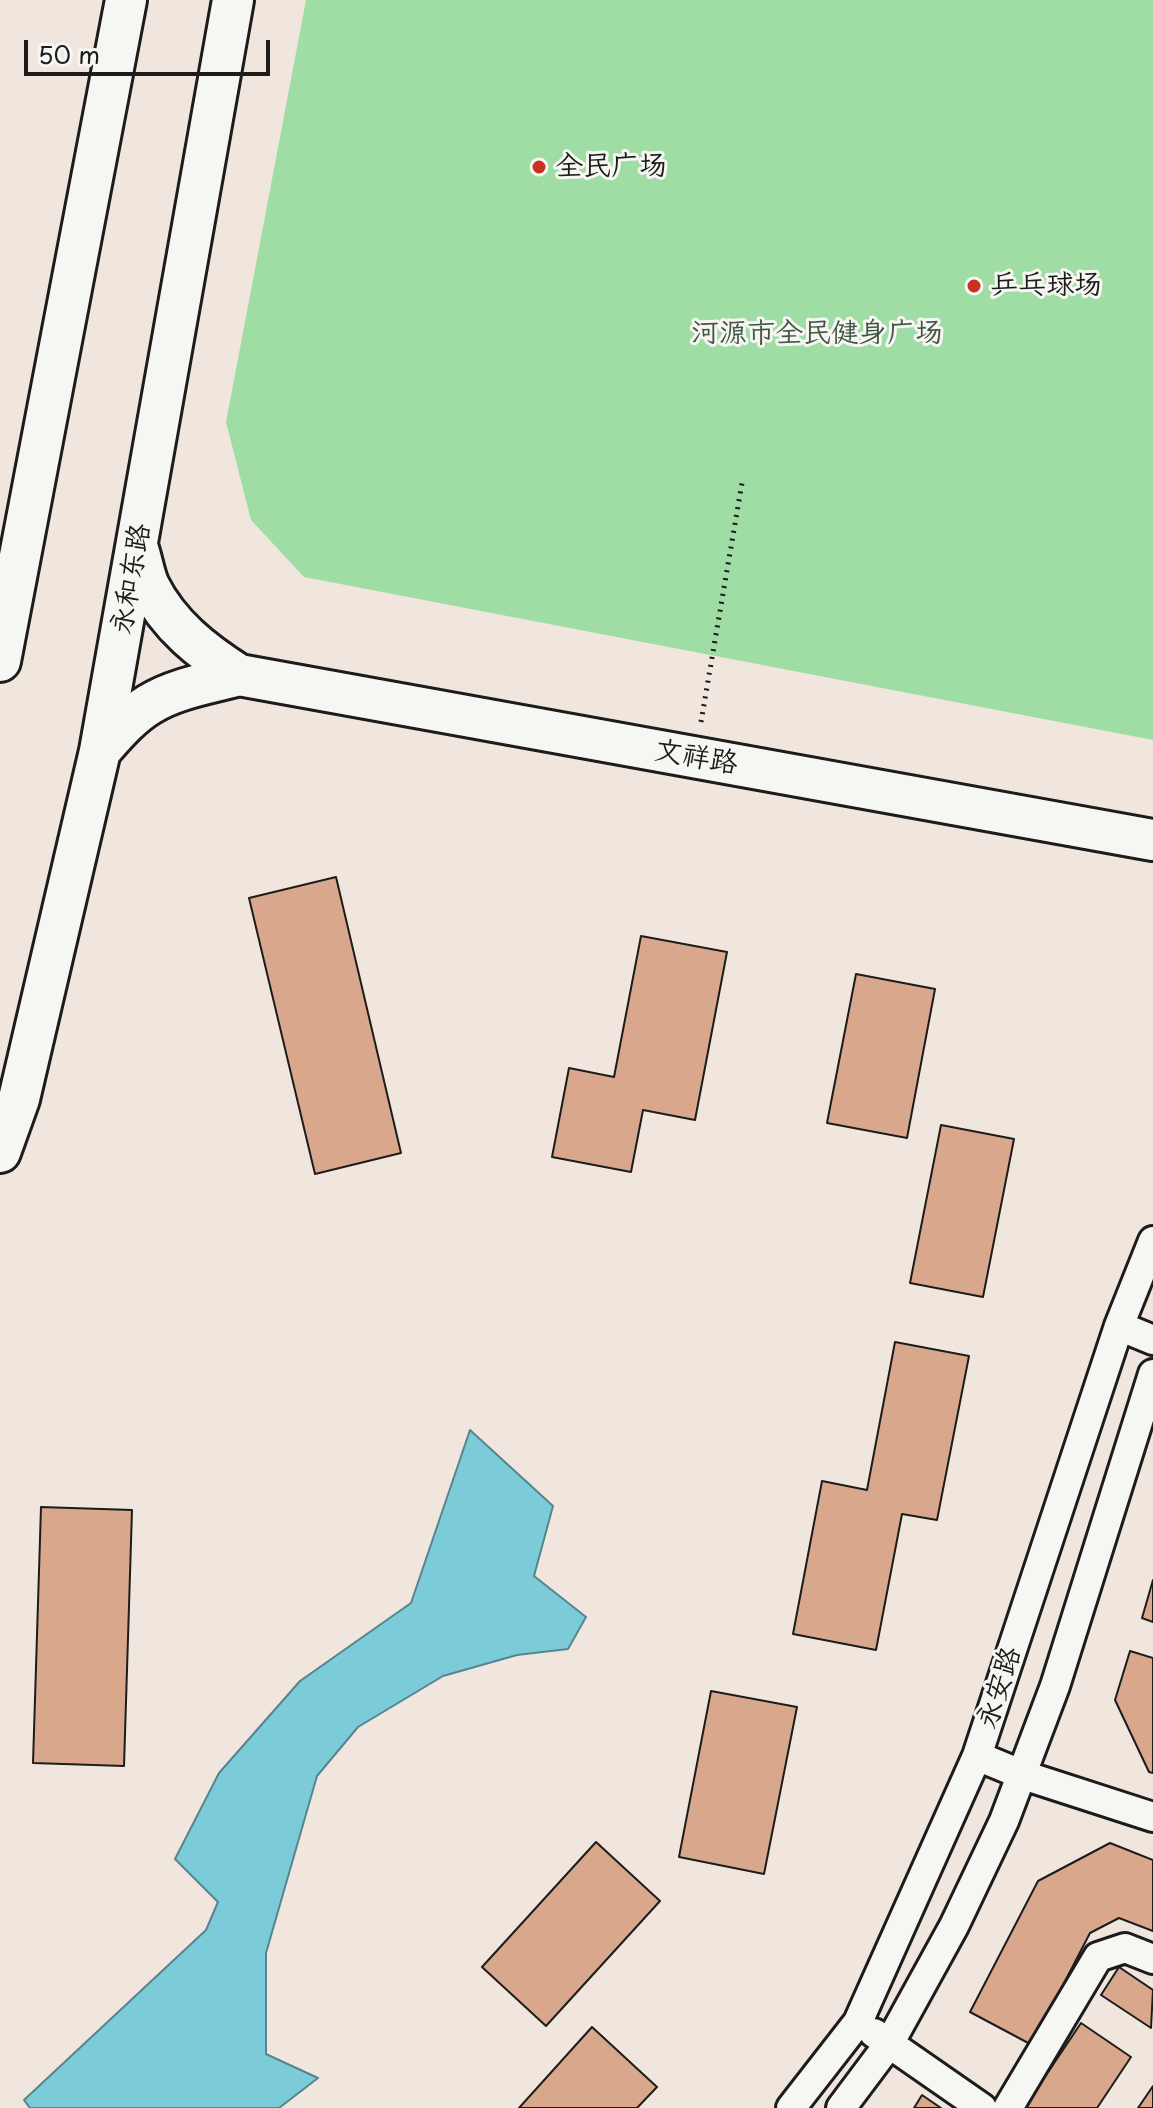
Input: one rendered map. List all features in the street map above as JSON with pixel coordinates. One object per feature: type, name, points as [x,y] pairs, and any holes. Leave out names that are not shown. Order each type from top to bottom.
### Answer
[{"type":"main road","points":[[0,661],[126,0]]},
{"type":"main road","name":"永和东路","points":[[0,1152],[19,1099],[100,751],[233,0]]},
{"type":"main road","points":[[138,547],[148,584],[172,619],[201,651],[239,675]]},
{"type":"main road","points":[[100,751],[150,704],[171,694],[239,675]]},
{"type":"main road","name":"文祥路","points":[[239,675],[1153,840]]},
{"type":"street","name":"永安路","points":[[791,2108],[858,2022],[977,1756],[1119,1326],[1153,1241]]},
{"type":"street","points":[[1119,1326],[1153,1340]]},
{"type":"street","name":"永安路","points":[[841,2108],[889,2044],[954,1926],[1023,1775],[1055,1686],[1153,1374]]},
{"type":"street","points":[[977,1756],[1023,1775],[1153,1817]]},
{"type":"street","points":[[1008,2108],[1098,1957],[1125,1948],[1153,1959]]},
{"type":"street","points":[[858,2022],[982,2108]]},
{"type":"path","points":[[695,758],[742,483]]},
{"type":"green space","name":"河源市全民健身广场","points":[[306,0],[1153,0],[1153,740],[304,577],[251,520],[226,422]]},
{"type":"water","points":[[470,1430],[553,1506],[534,1576],[586,1617],[568,1649],[517,1655],[443,1676],[358,1727],[317,1776],[266,1953],[266,2054],[318,2078],[279,2108],[30,2108],[24,2100],[206,1930],[218,1902],[175,1859],[219,1773],[300,1681],[411,1603]]},
{"type":"building","points":[[336,877],[401,1153],[315,1174],[249,898]]},
{"type":"building","points":[[641,936],[727,952],[695,1120],[643,1110],[631,1172],[552,1157],[569,1068],[614,1077]]},
{"type":"building","points":[[856,974],[935,989],[907,1138],[827,1123]]},
{"type":"building","points":[[941,1125],[1014,1139],[983,1297],[910,1283]]},
{"type":"building","points":[[895,1342],[969,1356],[937,1520],[902,1514],[876,1650],[793,1634],[822,1481],[867,1490]]},
{"type":"building","points":[[41,1507],[132,1510],[124,1766],[33,1763]]},
{"type":"building","points":[[1153,1580],[1153,1622],[1142,1618]]},
{"type":"building","points":[[1130,1651],[1153,1658],[1153,1773],[1149,1772],[1115,1700]]},
{"type":"building","points":[[711,1691],[797,1707],[764,1874],[679,1857]]},
{"type":"building","points":[[596,1842],[660,1901],[546,2026],[482,1967]]},
{"type":"building","points":[[1110,1843],[1153,1860],[1153,1931],[1119,1918],[1090,1933],[1032,2045],[970,2012],[1038,1881]]},
{"type":"building","points":[[1119,1967],[1153,1990],[1151,2028],[1101,1995]]},
{"type":"building","points":[[1081,2023],[1131,2057],[1097,2108],[1024,2108]]},
{"type":"building","points":[[592,2027],[657,2087],[637,2108],[519,2108]]},
{"type":"building","points":[[1153,2086],[1153,2108],[1138,2108]]},
{"type":"building","points":[[922,2095],[941,2108],[914,2108]]},
{"type":"place","name":"全民广场","points":[[539,167]]},
{"type":"place","name":"乒乓球场","points":[[974,286]]}]
